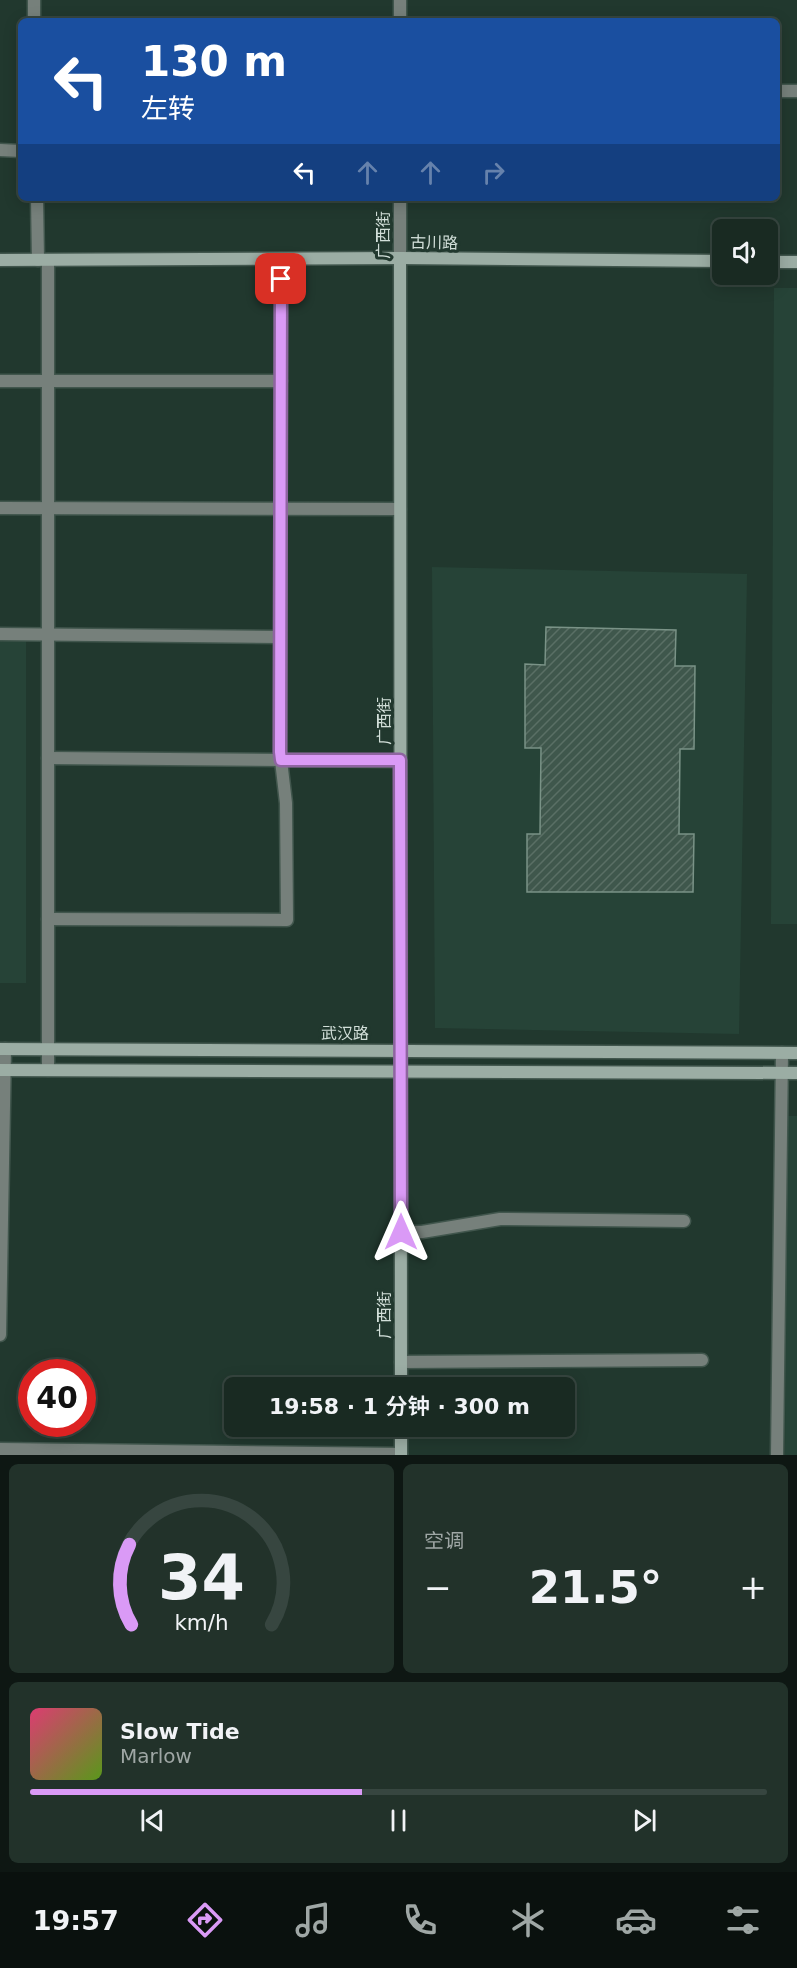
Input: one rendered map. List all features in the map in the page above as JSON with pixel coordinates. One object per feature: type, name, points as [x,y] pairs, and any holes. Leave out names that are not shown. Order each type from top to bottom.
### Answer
[{"type":"street","points":[[34,0],[34,18]]},
{"type":"street","points":[[400,0],[400,18]]},
{"type":"street","points":[[780,90],[797,91]]},
{"type":"street","points":[[0,150],[18,151]]},
{"type":"street","points":[[37,201],[43,260],[48,381],[48,1070]]},
{"type":"street","name":"广西街","points":[[400,201],[401,1377]]},
{"type":"street","name":"古川路","points":[[0,260],[400,258],[712,261]]},
{"type":"street","points":[[48,919],[287,920],[286,803],[281,760],[281,259]]},
{"type":"street","points":[[778,262],[797,262]]},
{"type":"street","points":[[0,381],[281,381]]},
{"type":"street","points":[[0,508],[400,509]]},
{"type":"street","points":[[0,634],[280,637]]},
{"type":"street","points":[[48,758],[400,760]]},
{"type":"street","points":[[0,1335],[2,1049]]},
{"type":"street","name":"武汉路","points":[[2,1049],[797,1053]]},
{"type":"street","points":[[777,1455],[782,1053]]},
{"type":"street","points":[[2,1070],[797,1073]]},
{"type":"street","points":[[401,1232],[422,1232],[500,1219],[684,1221]]},
{"type":"street","points":[[401,1362],[702,1360]]},
{"type":"street","points":[[0,1449],[400,1455],[401,1437]]},
{"type":"shaded area","points":[[774,288],[797,288],[797,924],[771,924]]},
{"type":"shaded area","points":[[432,567],[747,574],[739,1034],[435,1028]]},
{"type":"shaded area","points":[[0,641],[26,641],[26,983],[0,983]]},
{"type":"shaded area","points":[[786,1116],[797,1116],[797,1455],[785,1455]]},
{"type":"building","points":[[546,627],[676,630],[675,666],[695,666],[694,749],[680,749],[679,834],[694,834],[693,892],[527,892],[527,834],[540,834],[541,748],[525,748],[525,664],[545,665]]},
{"type":"route","points":[[281,279],[281,760],[400,760],[401,1232]]}]
